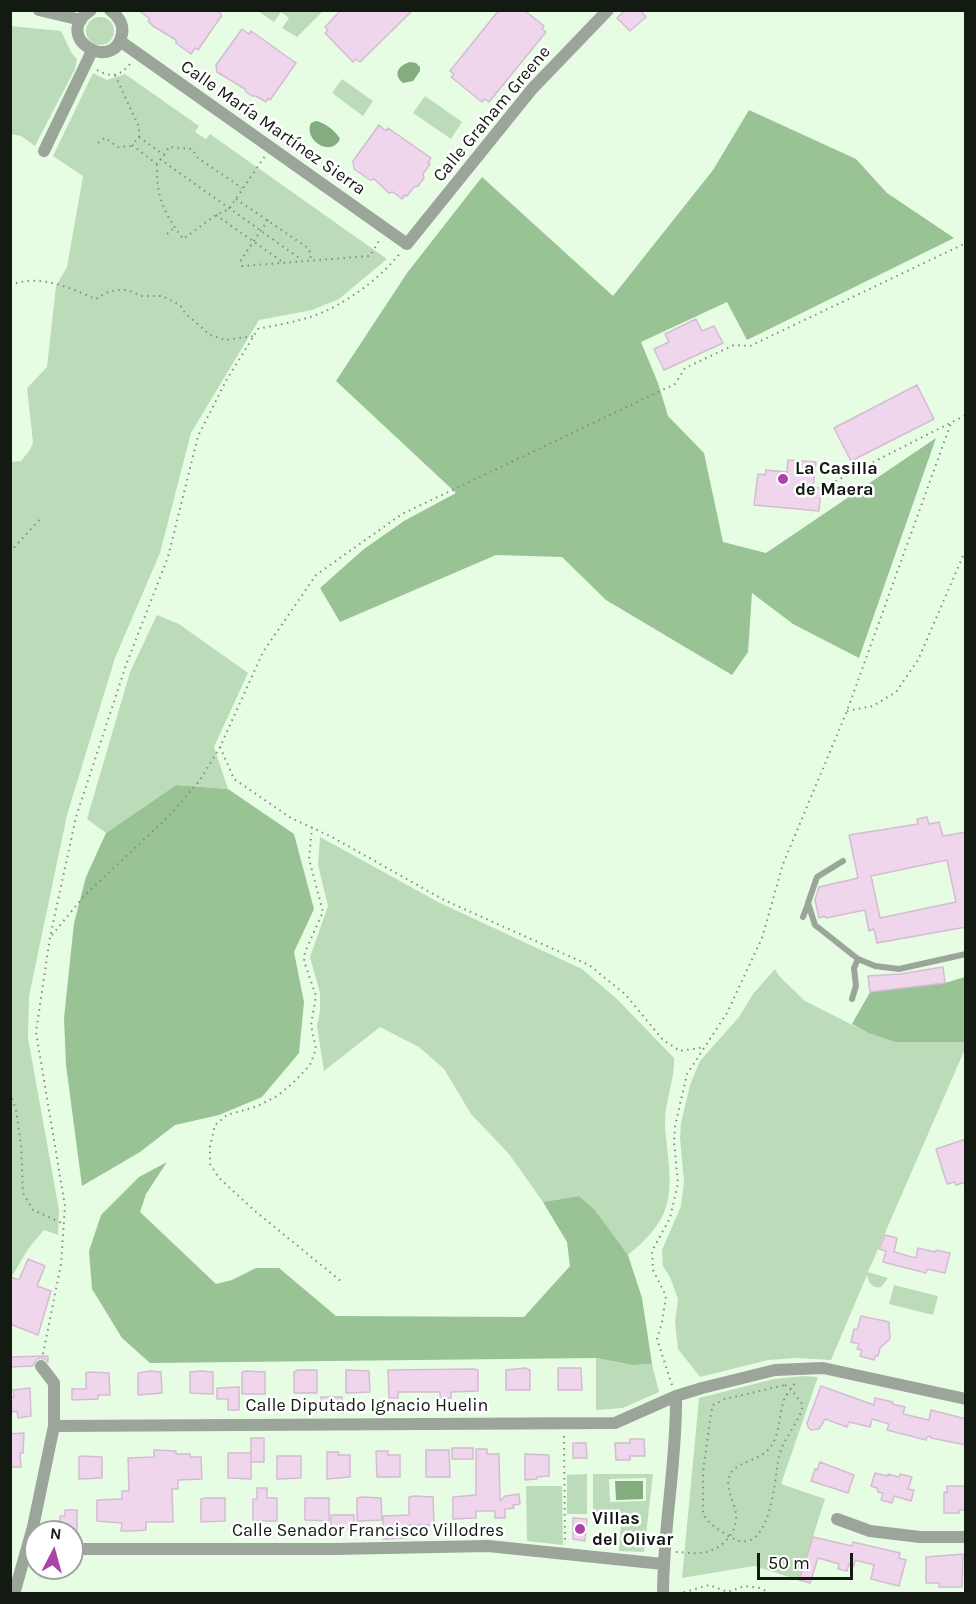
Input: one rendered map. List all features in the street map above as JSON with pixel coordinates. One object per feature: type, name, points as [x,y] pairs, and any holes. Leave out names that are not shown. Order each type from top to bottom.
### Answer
[{"type":"street","points":[[39,10],[81,20]]},
{"type":"street","points":[[91,10],[81,20],[78,34],[81,41],[92,51],[105,52],[120,41],[122,27],[116,14],[110,10]]},
{"type":"street","name":"Calle Graham Greene","points":[[407,244],[532,89],[608,10]]},
{"type":"street","name":"Calle María Martínez Sierra","points":[[120,41],[407,244]]},
{"type":"street","points":[[44,151],[92,51]]},
{"type":"street","points":[[37,1520],[54,1425],[54,1383],[41,1366]]},
{"type":"street","name":"Calle Diputado Ignacio Huelin","points":[[54,1425],[615,1423],[676,1396],[775,1370],[805,1368],[823,1368],[966,1399]]},
{"type":"street","points":[[663,1593],[664,1551],[676,1426],[676,1396]]},
{"type":"street","points":[[837,1519],[870,1531],[920,1537],[966,1538]]},
{"type":"street","name":"Calle Senador Francisco Villodres","points":[[84,1549],[334,1549],[488,1546],[663,1564]]},
{"type":"street","points":[[14,1593],[24,1568]]},
{"type":"lane","points":[[803,917],[817,877],[843,861]]},
{"type":"lane","points":[[808,903],[815,925],[858,959],[875,966],[899,969],[966,954]]},
{"type":"lane","points":[[852,999],[856,986],[854,968],[858,959]]},
{"type":"path","points":[[86,65],[108,76],[115,75],[124,72],[138,55]]},
{"type":"path","points":[[115,75],[139,127],[139,137],[132,146]]},
{"type":"path","points":[[139,137],[164,155]]},
{"type":"path","points":[[98,143],[105,138],[118,147],[132,146],[157,164]]},
{"type":"path","points":[[243,189],[198,158],[192,149],[169,147],[157,164],[159,197],[167,216],[183,239],[216,215],[230,209],[270,148]]},
{"type":"path","points":[[160,159],[303,261]]},
{"type":"path","points":[[236,199],[308,248],[311,255],[310,261]]},
{"type":"path","points":[[216,215],[284,263]]},
{"type":"path","points":[[268,220],[241,261],[242,266],[370,256],[386,229]]},
{"type":"path","points":[[167,234],[175,227]]},
{"type":"path","points":[[50,937],[85,895],[169,816],[200,780],[220,747],[263,652],[316,575],[402,514],[675,384],[685,368],[734,345],[750,346],[966,243]]},
{"type":"path","points":[[41,1366],[61,1263],[65,1206],[36,1032],[50,937],[76,817],[126,665],[168,557],[198,436],[227,379],[258,329],[314,316],[346,300],[389,268],[407,244]]},
{"type":"path","points":[[10,285],[24,280],[58,283],[96,298],[117,290],[127,290],[142,296],[162,296],[180,304],[185,313],[210,335],[226,340],[254,336]]},
{"type":"path","points":[[830,484],[966,415]]},
{"type":"path","points":[[676,1396],[657,1339],[666,1296],[653,1270],[652,1251],[670,1218],[678,1183],[674,1142],[675,1126],[687,1074],[727,1013],[762,938],[783,864],[847,711],[951,423]]},
{"type":"path","points":[[10,552],[42,517]]},
{"type":"path","points":[[847,711],[873,706],[896,693],[918,660],[966,549]]},
{"type":"path","points":[[220,747],[234,779],[291,818],[332,837],[444,900],[589,965],[625,994],[663,1040],[680,1050],[705,1047]]},
{"type":"path","points":[[312,827],[309,859],[323,912],[305,952],[304,961],[316,996],[311,1025],[316,1049],[309,1065],[277,1096],[258,1106],[227,1115],[215,1125],[210,1146],[210,1164],[219,1178],[342,1282]]},
{"type":"path","points":[[10,1093],[16,1110],[21,1144],[23,1193],[33,1210],[64,1224]]},
{"type":"path","points":[[664,1551],[699,1553],[708,1551],[717,1548],[729,1536],[736,1519],[736,1510],[728,1490],[732,1471],[766,1452],[772,1444],[785,1397],[805,1368]]},
{"type":"path","points":[[785,1385],[791,1389],[803,1405],[780,1456],[777,1479],[764,1524],[758,1535],[749,1540],[739,1541],[706,1518],[704,1513],[704,1472],[714,1405],[725,1399],[785,1385]]},
{"type":"path","points":[[564,1423],[565,1553]]},
{"type":"path","points":[[678,1593],[709,1585],[728,1592],[745,1586],[760,1588],[772,1593]]},
{"type":"shaded area","points":[[258,11],[323,11],[297,37],[282,28],[289,18],[281,12],[274,22]]},
{"type":"shaded area","points":[[100,17],[110,21],[114,31],[110,41],[100,45],[90,41],[86,31],[90,21]]},
{"type":"shaded area","points":[[11,26],[61,31],[77,59],[75,69],[35,146],[21,136],[11,134]]},
{"type":"shaded area","points":[[410,62],[416,63],[420,71],[413,81],[403,83],[398,76],[398,70]]},
{"type":"shaded area","points":[[93,73],[107,80],[125,74],[199,126],[195,132],[206,139],[210,134],[387,259],[339,299],[312,310],[259,320],[191,433],[160,553],[115,658],[67,815],[29,996],[28,1038],[59,1210],[58,1235],[44,1230],[28,1249],[11,1278],[11,462],[21,461],[33,442],[27,388],[47,367],[56,286],[67,267],[83,176],[53,156]]},
{"type":"shaded area","points":[[342,79],[373,101],[363,116],[332,93]]},
{"type":"shaded area","points":[[425,96],[462,122],[451,139],[413,113]]},
{"type":"shaded area","points":[[749,110],[856,159],[887,193],[954,238],[747,340],[727,302],[641,342],[658,383],[668,416],[704,453],[723,542],[766,553],[936,438],[859,658],[793,624],[752,593],[748,652],[732,675],[606,600],[562,557],[496,555],[340,622],[320,588],[364,549],[404,521],[456,493],[336,381],[407,273],[482,177],[613,296],[713,170]]},
{"type":"shaded area","points":[[316,121],[336,133],[340,139],[336,144],[325,147],[314,141],[310,129],[311,123]]},
{"type":"shaded area","points":[[157,615],[179,624],[248,673],[214,747],[228,789],[176,785],[106,833],[87,819],[130,672]]},
{"type":"shaded area","points":[[176,785],[228,789],[294,834],[314,909],[294,952],[304,1002],[299,1053],[262,1097],[219,1115],[175,1125],[140,1152],[82,1186],[66,1065],[64,1018],[74,923],[86,877],[106,833]]},
{"type":"shaded area","points":[[320,837],[438,902],[582,969],[617,999],[674,1058],[665,1122],[670,1177],[667,1205],[651,1233],[628,1255],[595,1210],[579,1196],[543,1202],[509,1154],[471,1114],[444,1069],[419,1047],[380,1027],[324,1071],[317,1026],[320,993],[310,957],[328,906],[318,865]]},
{"type":"shaded area","points":[[775,969],[779,976],[805,1001],[868,1033],[895,1042],[965,1042],[965,1049],[868,1272],[888,1278],[881,1287],[875,1287],[868,1280],[867,1275],[831,1360],[798,1358],[768,1360],[700,1377],[678,1349],[675,1322],[678,1299],[670,1277],[663,1266],[662,1250],[681,1206],[684,1182],[681,1123],[690,1085],[700,1061],[739,1017],[753,994]]},
{"type":"shaded area","points":[[965,977],[965,1042],[895,1042],[868,1033],[852,1024],[870,992],[945,983]]},
{"type":"shaded area","points":[[167,1162],[146,1194],[140,1212],[216,1284],[232,1280],[256,1268],[279,1268],[336,1316],[524,1317],[570,1266],[567,1242],[543,1202],[579,1196],[595,1210],[628,1255],[642,1298],[652,1364],[633,1365],[596,1358],[150,1363],[122,1338],[92,1289],[89,1251],[101,1215],[139,1177]]},
{"type":"shaded area","points":[[894,1285],[938,1296],[933,1315],[889,1304]]},
{"type":"shaded area","points":[[596,1358],[633,1365],[652,1364],[659,1392],[623,1408],[596,1410]]},
{"type":"shaded area","points":[[818,1377],[781,1484],[825,1499],[799,1580],[754,1566],[682,1578],[699,1398],[774,1379]]},
{"type":"shaded area","points":[[587,1474],[587,1514],[567,1514],[567,1475]]},
{"type":"shaded area","points":[[593,1474],[653,1474],[644,1552],[619,1551],[621,1525],[593,1522]],"holes":[[[646,1478],[646,1501],[610,1502],[609,1479]]]},
{"type":"shaded area","points":[[615,1481],[643,1481],[643,1499],[616,1500]]},
{"type":"shaded area","points":[[526,1486],[562,1486],[563,1545],[527,1541]]},
{"type":"building","points":[[138,10],[216,10],[222,15],[198,50],[195,48],[191,54],[176,43],[176,40],[153,26],[148,21],[150,19]]},
{"type":"building","points":[[341,10],[413,10],[360,62],[356,59],[353,62],[325,33],[328,30],[325,27]]},
{"type":"building","points":[[499,10],[524,10],[544,26],[542,29],[546,32],[489,102],[485,99],[482,102],[451,77],[454,74],[450,71]]},
{"type":"building","points":[[625,10],[640,10],[646,17],[630,31],[617,18]]},
{"type":"building","points":[[242,29],[249,34],[251,31],[296,63],[270,100],[268,98],[266,102],[252,96],[245,89],[217,72],[216,65]]},
{"type":"building","points":[[379,125],[386,131],[388,128],[431,158],[423,174],[424,178],[402,199],[393,192],[389,193],[374,179],[370,180],[354,169],[353,161]]},
{"type":"building","points":[[696,319],[702,331],[714,326],[723,343],[664,370],[654,349],[669,342],[665,334]]},
{"type":"building","points":[[917,385],[934,419],[851,461],[834,428]]},
{"type":"building","points":[[788,460],[816,462],[813,487],[821,488],[819,511],[754,505],[758,474],[765,475],[766,470],[787,472]]},
{"type":"building","points":[[927,817],[929,824],[939,822],[943,836],[966,832],[966,927],[877,943],[874,929],[869,931],[865,910],[819,918],[815,900],[819,887],[858,878],[849,835],[918,824],[917,819]],"holes":[[[947,860],[956,902],[880,918],[871,876]]]},
{"type":"building","points":[[943,967],[945,983],[870,992],[868,976],[900,974]]},
{"type":"building","points":[[966,1139],[966,1182],[956,1185],[955,1182],[947,1184],[936,1149]]},
{"type":"building","points":[[885,1235],[897,1238],[894,1252],[916,1258],[918,1248],[950,1253],[945,1273],[927,1269],[926,1273],[883,1262],[886,1251],[879,1249]]},
{"type":"building","points":[[28,1259],[45,1266],[37,1286],[51,1291],[38,1335],[10,1324],[10,1277],[19,1280]]},
{"type":"building","points":[[861,1316],[889,1322],[890,1339],[880,1348],[874,1360],[860,1356],[862,1350],[857,1349],[859,1344],[851,1342],[854,1329],[857,1330]]},
{"type":"building","points":[[48,1356],[48,1362],[39,1358],[33,1366],[10,1367],[10,1357]]},
{"type":"building","points":[[525,1368],[530,1370],[530,1390],[506,1390],[506,1370]]},
{"type":"building","points":[[558,1368],[581,1368],[582,1390],[558,1390]]},
{"type":"building","points":[[317,1370],[317,1393],[294,1393],[294,1372]]},
{"type":"building","points":[[346,1370],[369,1371],[370,1392],[346,1393]]},
{"type":"building","points":[[388,1370],[478,1370],[478,1391],[451,1392],[451,1398],[440,1398],[440,1392],[398,1392],[398,1398],[389,1398]]},
{"type":"building","points":[[161,1372],[162,1393],[138,1395],[138,1373]]},
{"type":"building","points":[[190,1372],[213,1372],[213,1394],[190,1393]]},
{"type":"building","points":[[242,1372],[265,1372],[265,1394],[242,1394]]},
{"type":"building","points":[[86,1373],[109,1373],[110,1395],[98,1395],[98,1399],[72,1400],[72,1389],[86,1389]]},
{"type":"building","points":[[821,1386],[874,1405],[875,1398],[893,1402],[892,1404],[905,1407],[903,1414],[929,1420],[931,1410],[966,1419],[966,1445],[931,1438],[931,1436],[926,1440],[887,1430],[889,1424],[872,1419],[870,1427],[849,1422],[847,1427],[825,1419],[819,1429],[811,1430],[807,1423]]},
{"type":"building","points":[[239,1387],[239,1410],[228,1410],[228,1399],[217,1399],[217,1388]]},
{"type":"building","points":[[30,1388],[31,1416],[18,1418],[17,1411],[12,1412],[13,1390]]},
{"type":"building","points":[[321,1397],[342,1397],[342,1409],[321,1409]]},
{"type":"building","points":[[24,1433],[23,1453],[20,1453],[21,1467],[10,1467],[10,1434]]},
{"type":"building","points":[[251,1438],[264,1438],[264,1462],[251,1462]]},
{"type":"building","points":[[630,1439],[644,1439],[645,1456],[630,1456],[630,1460],[616,1460],[615,1443],[630,1443]]},
{"type":"building","points":[[573,1443],[586,1443],[587,1458],[573,1458]]},
{"type":"building","points":[[452,1448],[473,1448],[473,1459],[452,1459]]},
{"type":"building","points":[[476,1449],[487,1449],[487,1454],[499,1454],[500,1501],[505,1496],[519,1494],[520,1504],[513,1505],[514,1508],[505,1509],[505,1518],[495,1518],[495,1511],[476,1511],[476,1518],[453,1519],[453,1497],[476,1495]]},
{"type":"building","points":[[154,1450],[176,1451],[176,1454],[201,1457],[202,1479],[178,1480],[178,1489],[172,1489],[173,1522],[146,1522],[146,1530],[121,1531],[122,1523],[97,1521],[97,1500],[122,1499],[122,1491],[129,1491],[128,1458],[154,1457]]},
{"type":"building","points":[[426,1450],[449,1450],[450,1477],[426,1477]]},
{"type":"building","points":[[376,1451],[388,1451],[388,1455],[400,1455],[400,1477],[377,1477]]},
{"type":"building","points":[[327,1452],[350,1455],[350,1477],[327,1479]]},
{"type":"building","points":[[228,1453],[251,1453],[251,1479],[228,1478]]},
{"type":"building","points":[[525,1454],[549,1455],[549,1476],[525,1480]]},
{"type":"building","points":[[277,1456],[301,1456],[301,1478],[277,1479]]},
{"type":"building","points":[[79,1457],[102,1457],[102,1478],[79,1479]]},
{"type":"building","points":[[820,1462],[854,1475],[848,1493],[811,1481]]},
{"type":"building","points":[[875,1473],[912,1477],[908,1489],[914,1490],[911,1501],[894,1496],[892,1503],[881,1500],[883,1493],[871,1486]]},
{"type":"building","points":[[947,1486],[966,1486],[966,1510],[959,1510],[959,1513],[944,1513],[944,1492],[947,1493]]},
{"type":"building","points":[[257,1488],[267,1488],[267,1498],[277,1498],[277,1521],[253,1521],[253,1499],[257,1499]]},
{"type":"building","points":[[409,1497],[433,1497],[434,1525],[407,1525],[407,1538],[383,1539],[383,1516],[409,1515]]},
{"type":"building","points":[[225,1498],[225,1521],[201,1522],[201,1499]]},
{"type":"building","points":[[305,1498],[329,1498],[329,1521],[305,1520]]},
{"type":"building","points":[[357,1498],[381,1498],[382,1520],[357,1521]]},
{"type":"building","points":[[65,1510],[77,1510],[77,1520],[60,1520],[60,1516],[65,1516]]},
{"type":"building","points":[[331,1515],[354,1515],[354,1530],[331,1528]]},
{"type":"building","name":"Villas del Olivar","points":[[573,1518],[587,1519],[585,1541],[573,1539]]},
{"type":"building","points":[[813,1537],[852,1546],[853,1542],[900,1553],[899,1558],[906,1560],[899,1586],[871,1579],[874,1565],[855,1560],[854,1566],[849,1564],[847,1571],[838,1569],[839,1564],[818,1558],[810,1583],[799,1580]]},
{"type":"building","points":[[963,1554],[962,1587],[939,1587],[939,1583],[926,1583],[926,1557]]},
{"type":"place","name":"La Casilla de Maera","points":[[783,479]]},
{"type":"place","name":"Villas del Olivar","points":[[580,1529]]}]
